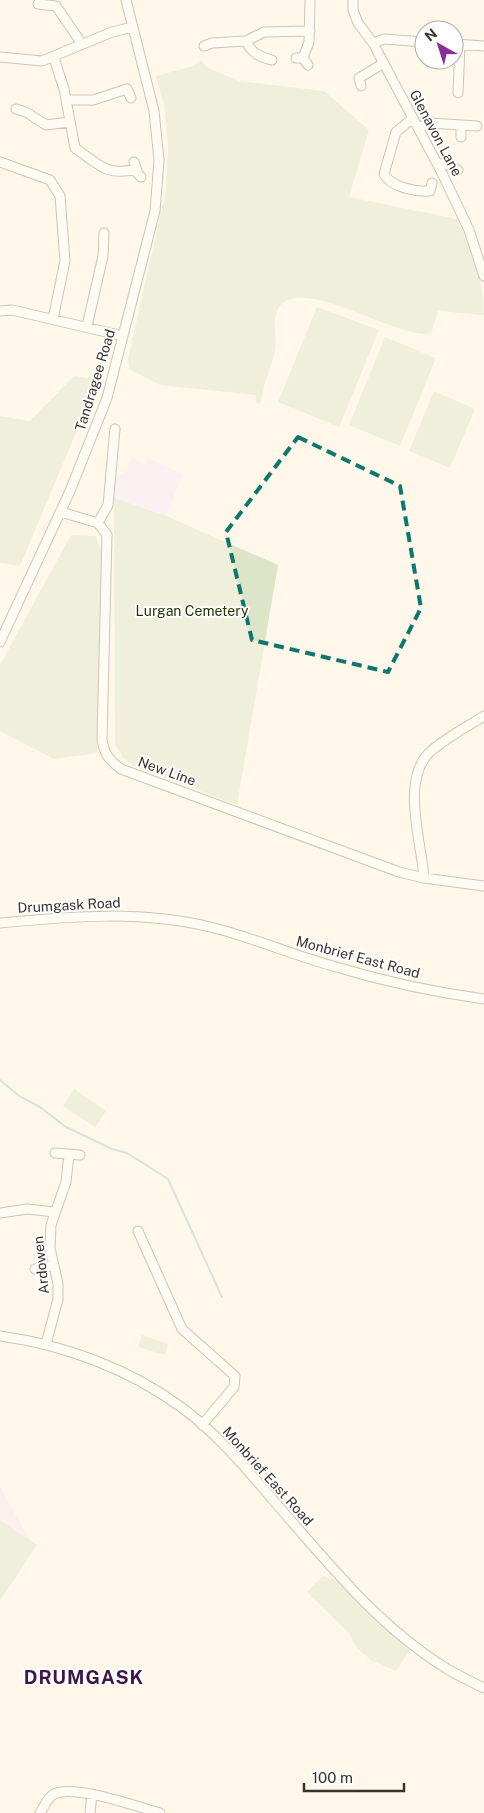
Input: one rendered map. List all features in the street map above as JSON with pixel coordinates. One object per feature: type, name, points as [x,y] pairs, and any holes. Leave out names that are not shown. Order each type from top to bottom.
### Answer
[{"type":"street","name":"Tandragee Road","points":[[0,642],[61,512],[107,398],[155,211],[160,160],[154,111],[126,0]]},
{"type":"street","points":[[302,60],[309,42],[310,0]]},
{"type":"street","points":[[38,4],[56,6],[82,44]]},
{"type":"street","name":"Glenavon Lane","points":[[353,4],[358,22],[373,43],[438,165],[469,230],[484,276]]},
{"type":"street","points":[[0,57],[42,61],[54,58],[112,32],[133,27]]},
{"type":"street","points":[[204,46],[212,42],[246,41],[264,32],[310,31]]},
{"type":"street","points":[[373,43],[384,39],[414,41]]},
{"type":"street","points":[[246,41],[258,56],[272,60]]},
{"type":"street","points":[[464,45],[484,46]]},
{"type":"street","points":[[54,58],[66,100],[75,148],[108,170],[121,173],[137,169]]},
{"type":"street","points":[[361,86],[359,78],[384,63]]},
{"type":"street","points":[[458,70],[458,93]]},
{"type":"street","points":[[66,100],[93,100],[127,89],[130,98]]},
{"type":"street","points":[[16,109],[26,112],[46,125],[69,122]]},
{"type":"street","points":[[413,118],[396,132],[384,174],[391,183],[423,191],[430,191],[432,183]]},
{"type":"street","points":[[418,128],[430,123],[477,126]]},
{"type":"street","points":[[460,137],[461,125]]},
{"type":"street","points":[[0,162],[50,180],[60,196],[65,261],[53,319]]},
{"type":"street","points":[[438,165],[444,163],[458,170]]},
{"type":"street","points":[[87,326],[108,237]]},
{"type":"street","points":[[0,311],[12,310],[87,326],[123,336]]},
{"type":"street","points":[[61,512],[98,523],[108,505],[115,429]]},
{"type":"street","name":"New Line","points":[[98,523],[107,535],[102,740],[104,752],[110,761],[121,769],[399,872],[424,878],[484,886]]},
{"type":"street","points":[[424,878],[414,802],[420,768],[431,751],[484,716]]},
{"type":"street","name":"Drumgask Road","points":[[0,924],[93,915],[144,916],[227,932]]},
{"type":"street","name":"Monbrief East Road","points":[[227,932],[334,967],[400,984],[484,1000]]},
{"type":"street","points":[[55,1153],[80,1155]]},
{"type":"street","name":"Ardowen","points":[[46,1344],[58,1299],[58,1284],[53,1265],[50,1240],[55,1212],[66,1182],[69,1154]]},
{"type":"street","points":[[4,1209],[55,1212]]},
{"type":"street","points":[[138,1231],[182,1328],[235,1376],[234,1388],[202,1425]]},
{"type":"street","points":[[35,1269],[53,1265]]},
{"type":"street","name":"Monbrief East Road","points":[[0,1336],[46,1344],[80,1354],[158,1391],[202,1425],[264,1490],[355,1592],[388,1624],[441,1665],[484,1688]]},
{"type":"street","points":[[40,1813],[55,1794],[92,1794],[143,1811],[160,1813]]},
{"type":"street","points":[[90,1813],[92,1794]]},
{"type":"highlighted area","points":[[298,437],[400,486],[421,608],[388,672],[252,640],[226,532]]},
{"type":"shaded area","points":[[132,457],[144,465],[148,458],[183,474],[166,516],[114,498],[116,476],[127,471]]},
{"type":"shaded area","points":[[0,1487],[29,1538],[0,1555]]},
{"type":"green space","points":[[201,60],[208,68],[239,81],[324,91],[369,130],[349,197],[457,219],[468,242],[476,266],[482,290],[484,315],[438,311],[431,334],[415,333],[326,302],[305,298],[289,300],[276,313],[275,349],[260,404],[256,403],[256,395],[160,385],[129,369],[128,359],[166,190],[168,145],[164,105],[156,76],[194,66]]},
{"type":"green space","points":[[317,307],[379,330],[339,427],[278,402]]},
{"type":"green space","points":[[385,337],[436,358],[400,446],[349,425]]},
{"type":"green space","points":[[74,376],[98,380],[20,566],[0,563],[0,416],[30,421]]},
{"type":"green space","points":[[434,391],[475,409],[450,468],[409,451]]},
{"type":"green space","name":"Lurgan Cemetery","points":[[114,498],[166,516],[278,565],[237,805],[136,767],[123,758],[115,744]]},
{"type":"green space","points":[[71,535],[96,536],[101,551],[97,753],[54,759],[0,731],[0,665]]},
{"type":"green space","points":[[74,1089],[106,1111],[95,1127],[63,1106]]},
{"type":"green space","points":[[142,1335],[168,1344],[165,1355],[138,1347]]},
{"type":"green space","points":[[0,1520],[37,1545],[0,1601]]},
{"type":"green space","points":[[323,1576],[335,1580],[410,1650],[396,1671],[372,1661],[356,1647],[349,1633],[307,1592]]},
{"type":"waterway","points":[[0,1080],[19,1096],[40,1107],[66,1127],[112,1149],[127,1153],[168,1179],[222,1297]]},
{"type":"district","name":"DRUMGASK","points":[[84,1677]]}]
